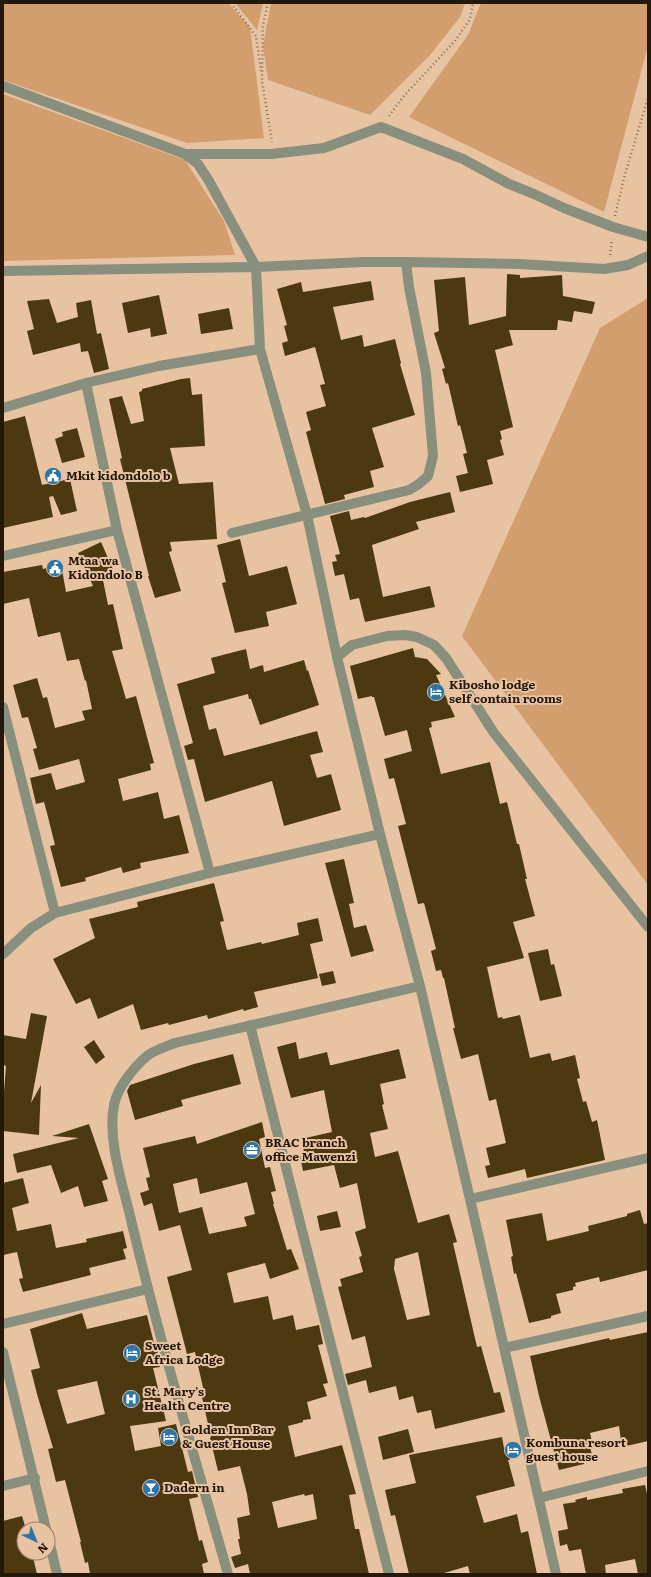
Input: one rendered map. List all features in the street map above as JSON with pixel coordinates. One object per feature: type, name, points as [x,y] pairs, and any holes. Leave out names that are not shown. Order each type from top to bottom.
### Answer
[{"type":"street","points":[[3,86],[185,154],[198,164],[209,181],[256,267],[260,349],[307,514],[336,657],[420,986],[556,1574]]},
{"type":"street","points":[[185,154],[274,154],[324,148],[381,127],[463,159],[509,184],[564,208],[613,227],[648,237]]},
{"type":"street","points":[[3,271],[256,267],[364,262],[608,268],[628,265],[648,256]]},
{"type":"street","points":[[232,533],[409,490],[428,476],[431,469],[433,456],[426,373],[409,287],[406,262]]},
{"type":"street","points":[[3,408],[86,383],[159,366],[260,349]]},
{"type":"street","points":[[86,383],[117,530],[210,872]]},
{"type":"street","points":[[3,556],[117,530]]},
{"type":"street","points":[[336,657],[352,645],[388,636],[406,635],[417,637],[434,645],[446,658],[494,733],[648,927]]},
{"type":"street","points":[[3,707],[55,913]]},
{"type":"street","points":[[3,954],[31,928],[55,913],[210,872],[380,834]]},
{"type":"street","points":[[228,1574],[148,1289],[111,1127],[114,1104],[124,1082],[148,1056],[158,1050],[174,1044],[250,1025],[420,986]]},
{"type":"street","points":[[250,1025],[389,1574]]},
{"type":"street","points":[[470,1199],[648,1158]]},
{"type":"street","points":[[3,1324],[148,1289]]},
{"type":"street","points":[[504,1348],[648,1316]]},
{"type":"street","points":[[3,1352],[44,1521]]},
{"type":"street","points":[[539,1498],[648,1471]]},
{"type":"street","points":[[3,1486],[35,1478]]},
{"type":"street","points":[[54,1561],[57,1574]]},
{"type":"path","points":[[231,3],[256,36],[274,154]]},
{"type":"path","points":[[262,81],[263,25],[268,3]]},
{"type":"path","points":[[381,127],[403,97],[455,41],[470,19],[473,3]]},
{"type":"path","points":[[608,268],[613,227],[625,174],[648,98]]},
{"type":"shaded area","points":[[3,3],[228,3],[250,27],[264,138],[187,143],[3,80]]},
{"type":"shaded area","points":[[235,3],[263,3],[257,30]]},
{"type":"shaded area","points":[[271,3],[465,3],[460,17],[431,54],[370,115],[268,80],[263,46]]},
{"type":"shaded area","points":[[481,3],[648,3],[648,46],[604,212],[409,117],[468,35]]},
{"type":"shaded area","points":[[3,94],[185,160],[224,221],[235,255],[3,261]]},
{"type":"shaded area","points":[[648,298],[648,885],[462,636],[600,328]]},
{"type":"building","points":[[507,274],[520,275],[520,278],[562,275],[563,296],[595,302],[592,314],[574,311],[572,322],[558,320],[557,330],[509,330],[513,345],[495,350],[513,427],[500,431],[502,439],[500,440],[504,455],[487,460],[493,484],[460,492],[456,476],[468,473],[463,454],[467,453],[460,425],[458,426],[448,383],[446,384],[442,369],[445,368],[434,333],[439,331],[434,280],[465,277],[469,325],[506,316]]},
{"type":"building","points":[[371,281],[374,300],[333,307],[341,340],[362,335],[364,347],[395,339],[400,364],[415,415],[372,428],[384,467],[370,471],[374,487],[344,495],[345,499],[325,504],[306,432],[311,430],[306,412],[326,406],[320,385],[325,384],[315,347],[285,356],[282,343],[288,341],[284,326],[287,325],[277,289],[301,282],[303,292]]},
{"type":"building","points":[[159,295],[167,334],[151,337],[150,328],[128,333],[122,303]]},
{"type":"building","points":[[49,299],[57,323],[78,317],[76,303],[91,300],[97,334],[101,333],[109,369],[94,373],[88,351],[81,352],[80,343],[33,355],[27,331],[34,329],[27,301]]},
{"type":"building","points":[[229,308],[233,329],[201,334],[198,314]]},
{"type":"building","points":[[190,378],[192,395],[202,394],[205,446],[170,448],[179,484],[213,482],[217,539],[170,542],[172,551],[169,552],[181,591],[155,598],[148,576],[120,459],[122,458],[109,399],[122,396],[131,424],[144,421],[139,392],[142,391],[142,389]]},
{"type":"building","points":[[25,416],[42,485],[70,479],[77,511],[61,515],[53,496],[49,497],[53,517],[3,528],[3,422]]},
{"type":"building","points":[[77,428],[85,457],[62,463],[55,439],[63,436],[62,432]]},
{"type":"building","points":[[450,492],[455,512],[416,522],[419,529],[372,545],[383,597],[430,586],[435,607],[365,622],[359,598],[350,600],[344,574],[335,576],[332,562],[337,561],[335,555],[340,554],[330,516],[349,511],[351,520],[365,518],[410,502]]},
{"type":"building","points":[[240,539],[249,576],[287,566],[297,604],[266,612],[269,626],[235,633],[222,583],[226,582],[217,545]]},
{"type":"building","points":[[101,542],[115,574],[103,580],[108,605],[113,604],[123,649],[112,651],[126,699],[136,696],[154,763],[150,764],[151,770],[118,779],[123,801],[158,792],[164,819],[179,815],[189,853],[140,863],[141,868],[123,873],[121,867],[85,878],[86,881],[61,887],[50,846],[55,845],[44,802],[36,804],[30,778],[51,773],[56,790],[85,782],[79,759],[39,770],[33,749],[37,748],[28,717],[22,718],[13,685],[37,678],[43,698],[47,697],[55,728],[85,720],[82,711],[92,709],[86,680],[85,681],[79,659],[67,661],[60,632],[38,637],[29,598],[3,604],[3,572],[42,565],[43,569],[61,564],[66,592],[93,586],[78,553]]},
{"type":"building","points":[[413,648],[415,657],[427,659],[441,674],[436,675],[455,717],[431,722],[432,727],[429,728],[441,774],[490,762],[500,804],[507,802],[517,844],[519,844],[527,879],[525,879],[535,916],[513,922],[524,958],[487,967],[498,1018],[502,1017],[503,1019],[520,1015],[530,1058],[550,1053],[552,1061],[575,1055],[580,1078],[577,1079],[583,1102],[586,1101],[592,1122],[597,1120],[605,1160],[527,1178],[525,1169],[488,1178],[485,1166],[490,1165],[486,1148],[506,1143],[496,1099],[489,1101],[478,1054],[461,1059],[453,1028],[455,1028],[444,978],[441,970],[436,971],[431,951],[436,949],[424,903],[418,904],[398,826],[406,824],[394,778],[389,779],[384,759],[412,751],[407,730],[385,736],[374,697],[372,696],[358,699],[350,666]]},
{"type":"building","points":[[246,649],[250,669],[263,665],[264,672],[304,660],[319,705],[260,725],[248,694],[203,706],[209,730],[216,728],[224,756],[317,731],[323,752],[310,755],[317,778],[331,774],[341,810],[284,826],[272,781],[205,802],[194,759],[188,760],[184,746],[193,743],[177,684],[215,673],[211,658]]},
{"type":"building","points":[[344,859],[354,903],[349,904],[354,928],[366,925],[374,951],[351,957],[325,863]]},
{"type":"building","points":[[214,883],[224,921],[220,922],[227,950],[261,942],[262,944],[299,935],[297,923],[318,918],[323,941],[310,944],[318,978],[254,992],[258,1007],[244,1011],[243,1009],[208,1019],[207,1015],[169,1025],[168,1023],[141,1030],[133,1004],[98,1019],[90,998],[76,1004],[53,959],[95,938],[89,919],[138,907],[137,902]]},
{"type":"building","points":[[548,949],[551,965],[554,964],[562,996],[540,1001],[528,953]]},
{"type":"building","points":[[333,971],[336,983],[322,986],[319,974]]},
{"type":"building","points":[[31,1013],[47,1016],[31,1103],[41,1085],[39,1135],[3,1131],[3,1092],[6,1066],[3,1065],[3,1035],[26,1039]]},
{"type":"building","points":[[94,1040],[105,1057],[96,1064],[84,1047]]},
{"type":"building","points":[[296,1042],[299,1059],[327,1052],[330,1065],[399,1049],[406,1078],[380,1084],[384,1104],[382,1105],[388,1129],[370,1133],[375,1157],[398,1151],[418,1223],[449,1214],[457,1242],[453,1243],[477,1347],[481,1346],[494,1393],[500,1392],[505,1412],[435,1429],[431,1410],[417,1413],[413,1396],[399,1400],[396,1386],[369,1393],[366,1380],[348,1385],[345,1374],[372,1367],[365,1336],[352,1340],[338,1287],[342,1286],[340,1279],[363,1272],[359,1257],[362,1256],[355,1232],[366,1228],[357,1183],[340,1188],[334,1165],[303,1171],[300,1156],[305,1156],[301,1139],[332,1132],[324,1090],[291,1098],[277,1047]],"holes":[[[418,1252],[430,1315],[407,1320],[394,1269],[395,1259]]]},
{"type":"building","points":[[233,1054],[241,1084],[181,1100],[183,1106],[135,1120],[127,1091],[130,1085],[194,1064]]},
{"type":"building","points":[[262,1122],[265,1137],[259,1139],[265,1168],[270,1167],[276,1191],[271,1192],[273,1204],[287,1250],[291,1249],[299,1269],[270,1279],[265,1263],[227,1273],[234,1303],[268,1296],[273,1320],[293,1315],[296,1330],[319,1325],[323,1344],[318,1345],[328,1383],[323,1384],[327,1396],[307,1402],[311,1419],[303,1420],[303,1422],[288,1426],[295,1457],[342,1445],[356,1494],[349,1495],[355,1529],[359,1529],[369,1574],[250,1574],[248,1564],[235,1568],[231,1557],[241,1554],[238,1539],[240,1539],[237,1518],[250,1515],[247,1494],[240,1466],[218,1471],[201,1393],[204,1392],[195,1352],[187,1354],[167,1277],[192,1270],[180,1225],[159,1231],[152,1203],[144,1206],[140,1193],[149,1190],[146,1178],[150,1177],[143,1148],[195,1136],[197,1144]],"holes":[[[197,1178],[200,1194],[247,1182],[255,1214],[244,1217],[247,1226],[209,1234],[202,1207],[179,1213],[173,1184]],[[304,1494],[305,1496],[313,1494],[317,1519],[278,1528],[272,1502]]]},
{"type":"building","points":[[89,1124],[108,1179],[102,1181],[108,1201],[84,1207],[78,1186],[61,1193],[51,1165],[17,1173],[13,1154],[79,1138],[52,1136]]},
{"type":"building","points":[[23,1178],[29,1203],[12,1208],[17,1231],[51,1224],[56,1248],[87,1242],[86,1239],[123,1231],[127,1248],[123,1249],[126,1259],[89,1268],[91,1275],[23,1292],[19,1279],[23,1278],[17,1252],[3,1255],[3,1183]]},
{"type":"building","points":[[640,1210],[644,1224],[648,1223],[648,1270],[600,1282],[599,1277],[575,1283],[576,1286],[573,1287],[573,1290],[556,1294],[561,1313],[551,1316],[551,1318],[529,1323],[516,1273],[514,1274],[511,1257],[513,1256],[506,1220],[542,1213],[547,1241],[589,1231],[588,1226],[627,1216],[627,1214]]},
{"type":"building","points":[[337,1211],[341,1227],[320,1231],[317,1216]]},
{"type":"building","points":[[82,1313],[87,1329],[147,1315],[154,1343],[156,1343],[160,1367],[153,1368],[166,1421],[130,1426],[135,1451],[161,1446],[158,1428],[176,1424],[188,1472],[192,1471],[198,1497],[189,1499],[199,1541],[202,1540],[208,1562],[202,1564],[204,1574],[90,1574],[88,1562],[85,1563],[65,1480],[56,1482],[48,1449],[53,1448],[31,1370],[40,1368],[30,1329]],"holes":[[[97,1381],[105,1414],[67,1424],[57,1390]]]},
{"type":"building","points":[[648,1332],[648,1441],[622,1447],[619,1426],[590,1433],[592,1442],[589,1443],[593,1459],[584,1462],[584,1464],[559,1470],[530,1356],[609,1338],[610,1340]]},
{"type":"building","points":[[408,1429],[414,1452],[383,1460],[378,1437]]},
{"type":"building","points":[[502,1437],[504,1448],[507,1447],[510,1460],[508,1460],[515,1486],[476,1496],[484,1523],[517,1514],[521,1533],[528,1531],[537,1574],[470,1574],[468,1566],[441,1574],[409,1574],[395,1515],[391,1516],[385,1490],[416,1483],[409,1455]]},
{"type":"building","points":[[645,1485],[648,1498],[648,1574],[638,1574],[635,1559],[605,1565],[606,1574],[586,1574],[581,1549],[569,1551],[567,1544],[560,1546],[558,1531],[568,1529],[563,1504],[576,1502],[575,1500],[587,1497],[587,1500],[623,1493],[622,1489]]},
{"type":"building","points":[[22,1516],[24,1521],[16,1521],[16,1561],[34,1561],[37,1574],[3,1574],[3,1521]]},
{"type":"place","name":"Mkit kidondolo b","points":[[53,476]]},
{"type":"place","name":"Mtaa wa Kidondolo B","points":[[55,568]]},
{"type":"place","name":"Kibosho lodge self contain rooms","points":[[436,692]]},
{"type":"place","name":"BRAC branch office Mawenzi","points":[[252,1150]]},
{"type":"place","name":"Sweet Africa Lodge","points":[[132,1353]]},
{"type":"place","name":"St. Mary's Health Centre","points":[[131,1399]]},
{"type":"place","name":"Golden Inn Bar & Guest House","points":[[169,1437]]},
{"type":"place","name":"Kombuna resort guest house","points":[[513,1450]]},
{"type":"place","name":"Dadern in","points":[[151,1488]]}]
